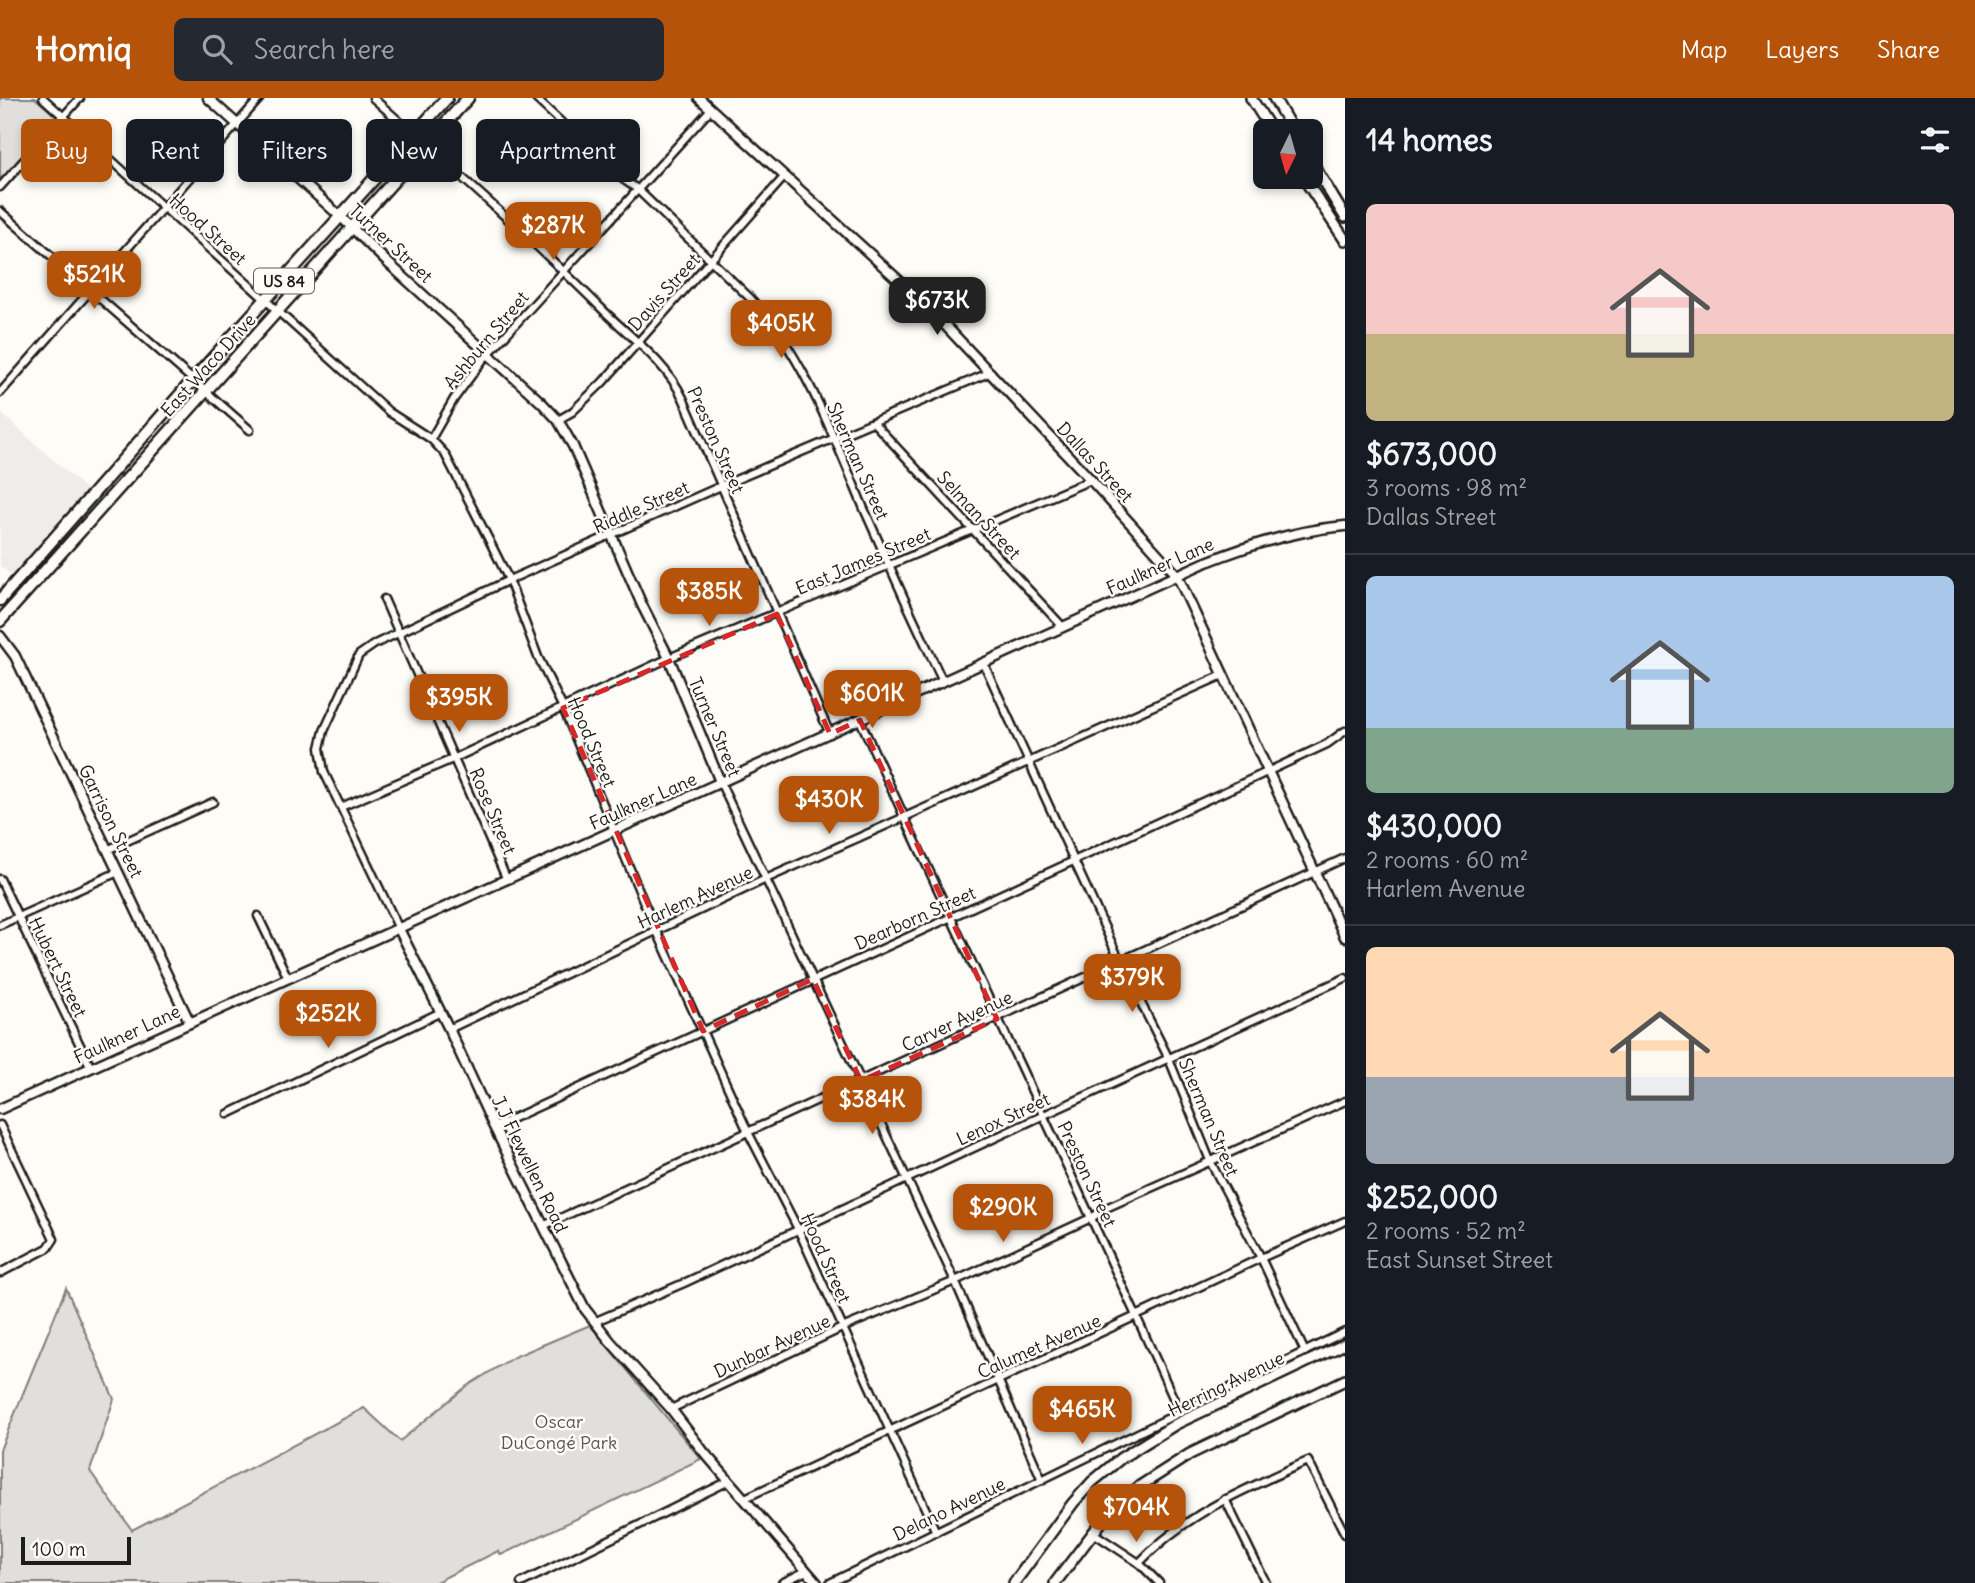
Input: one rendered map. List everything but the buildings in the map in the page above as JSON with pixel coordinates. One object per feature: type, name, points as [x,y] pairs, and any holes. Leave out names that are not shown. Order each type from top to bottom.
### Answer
[{"type":"main road","name":"East Waco Drive","points":[[429,119],[447,98]]},
{"type":"main road","name":"East Waco Drive","points":[[450,119],[468,98]]},
{"type":"main road","points":[[1251,98],[1264,119]]},
{"type":"main road","points":[[1274,98],[1286,119]]},
{"type":"main road","points":[[1323,181],[1345,217]]},
{"type":"main road","name":"East Waco Drive","points":[[0,600],[193,380],[373,182]]},
{"type":"main road","name":"East Waco Drive","points":[[0,621],[393,182]]},
{"type":"main road","points":[[1311,189],[1345,240]]},
{"type":"main road","name":"Herring Avenue","points":[[1014,1583],[1073,1503],[1092,1482],[1121,1458],[1176,1424],[1345,1344]]},
{"type":"main road","points":[[1055,1583],[1092,1532],[1130,1494],[1190,1454],[1345,1380]]},
{"type":"street","name":"Hood Street","points":[[43,98],[389,412],[431,439],[452,464],[509,580],[538,657],[563,708],[613,831],[748,1132],[798,1229],[936,1532]]},
{"type":"street","points":[[0,187],[80,98]]},
{"type":"street","name":"Turner Street","points":[[208,98],[352,227],[542,402],[558,420],[573,446],[669,658],[721,783],[768,878],[955,1281],[1042,1480]]},
{"type":"street","points":[[0,393],[260,98]]},
{"type":"street","name":"Preston Street","points":[[373,98],[397,119]]},
{"type":"street","name":"Sherman Street","points":[[535,98],[620,177],[637,189],[751,299],[790,348],[834,438],[888,565],[943,682]]},
{"type":"street","name":"Dallas Street","points":[[699,98],[903,283],[990,372],[1177,575],[1345,937]]},
{"type":"street","name":"Ashburn Street","points":[[431,439],[454,399],[488,354],[711,109]]},
{"type":"street","name":"Davis Street","points":[[558,420],[572,412],[637,343],[785,176]]},
{"type":"street","name":"Preston Street","points":[[462,177],[564,270],[664,368],[678,387],[830,734]]},
{"type":"street","points":[[0,211],[250,430]]},
{"type":"street","name":"Riddle Street","points":[[335,705],[359,655],[398,632],[721,486],[990,372]]},
{"type":"street","name":"Selman Street","points":[[873,422],[1063,627]]},
{"type":"street","name":"East James Street","points":[[341,807],[455,758],[669,658],[1090,480]]},
{"type":"street","name":"Faulkner Lane","points":[[0,1110],[1177,575],[1230,552],[1259,543],[1345,526]]},
{"type":"street","name":"Rose Street","points":[[384,599],[507,880]]},
{"type":"street","name":"Garrison Street","points":[[0,636],[15,656],[190,1023]]},
{"type":"street","name":"Sherman Street","points":[[984,664],[1120,961],[1169,1059],[1211,1163],[1261,1258],[1305,1352]]},
{"type":"street","name":"Harlem Avenue","points":[[449,1029],[768,878],[1223,675]]},
{"type":"street","name":"J J Flewellen Road","points":[[335,705],[320,748],[324,772],[574,1289],[585,1309],[610,1341],[671,1409],[817,1583]]},
{"type":"street","name":"Preston Street","points":[[860,720],[997,1019],[1093,1217],[1180,1413]]},
{"type":"street","name":"Dearborn Street","points":[[494,1127],[1327,744],[1345,731]]},
{"type":"street","points":[[107,850],[213,802]]},
{"type":"street","name":"Carver Avenue","points":[[543,1226],[1345,858]]},
{"type":"street","points":[[0,925],[118,872]]},
{"type":"street","name":"Hubert Street","points":[[0,878],[91,1068]]},
{"type":"street","points":[[258,916],[288,978]]},
{"type":"street","name":"Lenox Street","points":[[596,1321],[1345,978]]},
{"type":"street","points":[[228,1114],[441,1012]]},
{"type":"street","name":"Dunbar Avenue","points":[[671,1409],[842,1328],[955,1281],[1093,1217],[1106,1208],[1345,1101]]},
{"type":"street","points":[[0,1125],[54,1235],[54,1241],[48,1248],[0,1273]]},
{"type":"street","name":"Calumet Avenue","points":[[745,1498],[1345,1221]]},
{"type":"street","name":"Delano Avenue","points":[[830,1583],[1345,1332]]},
{"type":"street","points":[[1139,1563],[1177,1528],[1225,1499],[1308,1461],[1345,1534]]},
{"type":"street","points":[[521,1583],[530,1581],[729,1481]]},
{"type":"street","points":[[1225,1499],[1266,1583]]},
{"type":"street","points":[[1092,1532],[1139,1563],[1159,1583]]},
{"type":"street","points":[[782,1583],[806,1571]]},
{"type":"highlighted area","points":[[777,614],[830,734],[860,720],[997,1019],[861,1081],[813,979],[703,1031],[563,708]]},
{"type":"shaded area","points":[[0,412],[89,492],[12,576],[0,566]]},
{"type":"green space","points":[[0,98],[35,98],[59,119],[21,119],[21,161],[0,184]]},
{"type":"green space","name":"Oscar DuCongé Park","points":[[66,1288],[114,1399],[90,1471],[132,1530],[364,1408],[400,1441],[467,1386],[514,1357],[590,1325],[701,1459],[501,1555],[498,1551],[434,1583],[0,1583],[0,1450]]}]
